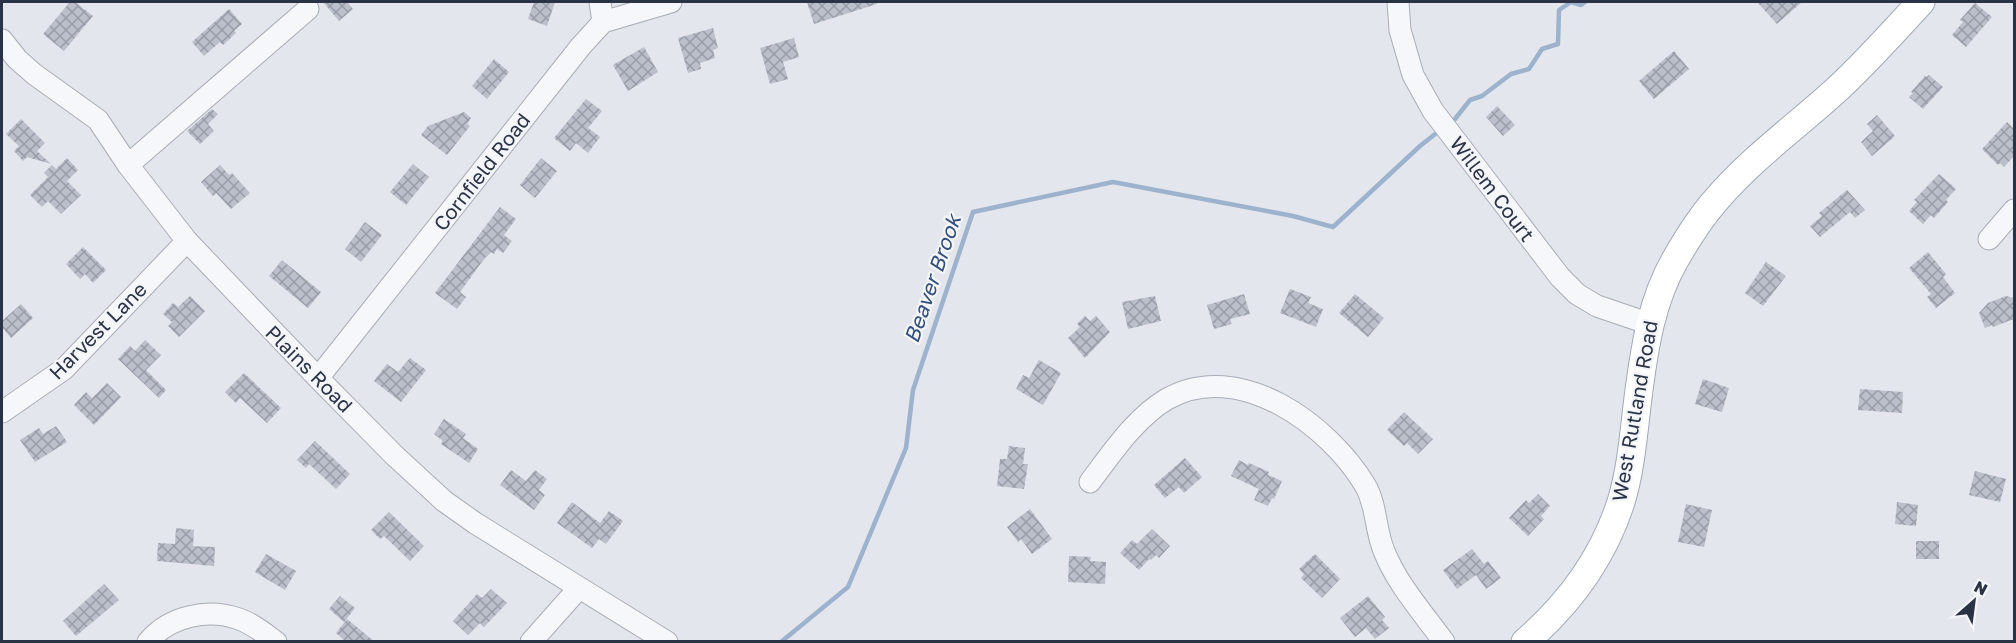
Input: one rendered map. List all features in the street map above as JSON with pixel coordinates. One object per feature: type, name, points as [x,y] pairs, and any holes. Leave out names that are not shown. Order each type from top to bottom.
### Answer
[{"type":"main road","name":"West Rutland Road","points":[[1525,642],[1574,594],[1590,571],[1621,501],[1630,458],[1647,334],[1656,302],[1674,262],[1699,221],[1716,199],[1834,92],[1921,2]]},
{"type":"street","name":"Cornfield Road","points":[[318,378],[581,46],[601,12],[671,2]]},
{"type":"street","name":"Willem Court","points":[[1398,2],[1400,30],[1413,75],[1433,111],[1560,277],[1577,294],[1597,306],[1650,324]]},
{"type":"street","points":[[128,165],[308,9]]},
{"type":"street","name":"Plains Road","points":[[2,40],[17,59],[34,74],[98,120],[128,165],[187,241],[394,455],[444,501],[475,523],[667,642]]},
{"type":"street","points":[[1989,239],[2014,210]]},
{"type":"street","name":"Harvest Lane","points":[[2,412],[64,369],[187,241]]},
{"type":"street","points":[[1090,482],[1147,414],[1166,400],[1184,392],[1204,387],[1229,387],[1278,404],[1319,430],[1333,443],[1358,474],[1367,488],[1382,548],[1388,560],[1396,575],[1444,642]]},
{"type":"street","points":[[531,642],[579,588]]},
{"type":"street","points":[[148,642],[153,635],[174,621],[195,615],[218,614],[249,624],[276,642]]},
{"type":"building","points":[[70,2],[75,2],[93,16],[64,51],[43,34]]},
{"type":"building","points":[[323,2],[347,2],[353,9],[339,21]]},
{"type":"building","points":[[534,2],[555,2],[547,26],[528,19]]},
{"type":"building","points":[[807,2],[877,2],[877,4],[814,24]]},
{"type":"building","points":[[1757,2],[1802,2],[1777,24]]},
{"type":"building","points":[[1975,3],[1992,17],[1966,47],[1952,35],[1963,22],[1960,20]]},
{"type":"building","points":[[229,9],[242,24],[223,45],[220,42],[204,56],[192,42]]},
{"type":"building","points":[[713,28],[718,48],[713,50],[715,58],[700,63],[701,69],[688,73],[678,38]]},
{"type":"building","points":[[794,38],[799,57],[783,62],[788,79],[770,84],[760,48]]},
{"type":"building","points":[[644,47],[658,72],[628,91],[613,65]]},
{"type":"building","points":[[1674,51],[1689,69],[1654,99],[1639,81]]},
{"type":"building","points":[[494,59],[509,72],[487,99],[472,86]]},
{"type":"building","points":[[1929,75],[1943,87],[1923,109],[1909,97],[1925,76]]},
{"type":"building","points":[[586,99],[602,111],[588,128],[600,137],[588,153],[576,143],[570,151],[554,138]]},
{"type":"building","points":[[1497,106],[1515,125],[1503,136],[1486,117]]},
{"type":"building","points":[[212,109],[218,114],[208,124],[214,131],[200,144],[187,131]]},
{"type":"building","points":[[464,112],[471,118],[467,124],[470,126],[447,155],[421,135],[428,126]]},
{"type":"building","points":[[1877,115],[1895,136],[1872,156],[1861,142],[1873,131],[1867,124]]},
{"type":"building","points":[[21,119],[45,143],[37,151],[51,164],[27,157],[23,161],[14,151],[19,146],[6,134]]},
{"type":"building","points":[[2007,122],[2014,129],[2014,156],[2004,167],[2000,163],[1998,165],[1982,149]]},
{"type":"building","points":[[67,158],[78,170],[67,181],[81,195],[61,214],[48,201],[42,207],[30,195],[48,177],[44,173],[52,165],[56,169]]},
{"type":"building","points":[[541,158],[557,171],[535,198],[520,185]]},
{"type":"building","points":[[413,164],[429,177],[406,205],[390,192]]},
{"type":"building","points":[[220,165],[229,175],[232,173],[250,193],[231,209],[216,193],[213,196],[201,182]]},
{"type":"building","points":[[1939,174],[1956,189],[1934,218],[1931,215],[1923,224],[1909,211],[1917,202],[1914,200]]},
{"type":"building","points":[[1847,190],[1865,210],[1855,218],[1850,212],[1820,237],[1810,226],[1822,216],[1819,213]]},
{"type":"building","points":[[500,207],[516,219],[504,235],[512,241],[503,253],[497,249],[494,254],[491,252],[484,259],[460,292],[466,297],[457,309],[435,293]]},
{"type":"building","points":[[365,222],[382,235],[361,262],[345,249]]},
{"type":"building","points":[[83,247],[106,270],[93,283],[85,274],[80,279],[66,264]]},
{"type":"building","points":[[1928,252],[1946,274],[1943,277],[1955,293],[1936,308],[1927,297],[1931,294],[1909,268]]},
{"type":"building","points":[[282,260],[321,292],[308,308],[269,276]]},
{"type":"building","points":[[1766,262],[1786,276],[1763,306],[1745,293]]},
{"type":"building","points":[[1290,289],[1311,297],[1308,303],[1323,309],[1316,327],[1280,313]]},
{"type":"building","points":[[1244,294],[1250,314],[1230,319],[1232,324],[1214,329],[1207,305]]},
{"type":"building","points":[[1355,294],[1384,318],[1368,337],[1339,313]]},
{"type":"building","points":[[190,296],[205,311],[179,337],[168,326],[172,322],[163,314],[173,303],[178,307]]},
{"type":"building","points":[[1155,296],[1161,321],[1128,329],[1122,302]]},
{"type":"building","points":[[2006,296],[2014,298],[2014,319],[1985,328],[1979,313],[1988,303]]},
{"type":"building","points":[[21,304],[33,318],[11,338],[2,327],[2,321]]},
{"type":"building","points":[[1085,316],[1090,321],[1096,316],[1110,332],[1085,358],[1068,338],[1080,327],[1077,324]]},
{"type":"building","points":[[145,340],[161,355],[146,370],[166,390],[159,398],[118,359],[130,346],[135,351]]},
{"type":"building","points":[[410,358],[426,370],[401,402],[374,381],[387,364],[398,372]]},
{"type":"building","points":[[1039,360],[1061,373],[1043,405],[1016,389],[1023,375],[1029,378]]},
{"type":"building","points":[[244,373],[281,408],[267,423],[240,398],[236,403],[225,392]]},
{"type":"building","points":[[1703,379],[1729,388],[1722,412],[1695,404]]},
{"type":"building","points":[[107,383],[121,397],[94,425],[74,405],[86,392],[92,398]]},
{"type":"building","points":[[1860,389],[1903,392],[1902,413],[1858,410]]},
{"type":"building","points":[[1404,412],[1433,439],[1418,454],[1407,443],[1404,446],[1387,430]]},
{"type":"building","points":[[444,419],[466,434],[463,438],[478,449],[469,463],[441,444],[443,441],[434,434]]},
{"type":"building","points":[[56,426],[67,442],[35,462],[20,440],[39,428],[43,434]]},
{"type":"building","points":[[315,441],[350,474],[336,489],[309,464],[306,468],[297,460]]},
{"type":"building","points":[[1009,446],[1025,448],[1023,464],[1028,464],[1024,489],[997,486],[1000,459],[1007,459]]},
{"type":"building","points":[[1185,458],[1202,477],[1184,493],[1179,487],[1165,498],[1154,485]]},
{"type":"building","points":[[1239,460],[1269,472],[1268,475],[1282,481],[1274,499],[1272,498],[1268,506],[1254,500],[1259,489],[1231,476]]},
{"type":"building","points":[[511,470],[526,481],[535,470],[547,479],[539,490],[545,495],[534,510],[500,485]]},
{"type":"building","points":[[1975,471],[2006,479],[2000,502],[1969,495]]},
{"type":"building","points":[[1538,494],[1550,506],[1541,516],[1544,519],[1528,536],[1509,518],[1526,500],[1529,503]]},
{"type":"building","points":[[572,502],[600,523],[609,511],[623,521],[606,544],[599,539],[592,548],[557,523]]},
{"type":"building","points":[[1897,502],[1918,505],[1916,526],[1895,524]]},
{"type":"building","points":[[1686,504],[1712,510],[1704,547],[1678,542]]},
{"type":"building","points":[[1030,509],[1052,539],[1032,554],[1021,539],[1018,542],[1007,527]]},
{"type":"building","points":[[389,512],[424,546],[410,561],[384,536],[380,539],[371,530]]},
{"type":"building","points":[[176,528],[194,530],[193,546],[215,547],[214,566],[157,561],[158,543],[175,544]]},
{"type":"building","points":[[1152,529],[1170,546],[1159,558],[1156,555],[1151,560],[1149,559],[1139,570],[1120,553],[1132,540],[1137,544]]},
{"type":"building","points":[[1916,541],[1939,541],[1939,559],[1916,559]]},
{"type":"building","points":[[1472,549],[1484,564],[1488,561],[1501,578],[1486,589],[1476,575],[1457,589],[1443,570]]},
{"type":"building","points":[[266,554],[296,571],[285,590],[255,572]]},
{"type":"building","points":[[1315,554],[1340,579],[1322,598],[1301,578],[1304,574],[1299,569]]},
{"type":"building","points":[[1069,556],[1091,557],[1090,561],[1106,562],[1105,584],[1068,582]]},
{"type":"building","points":[[104,584],[119,600],[76,636],[63,621]]},
{"type":"building","points":[[491,589],[507,603],[484,627],[480,623],[468,635],[453,621],[477,594],[482,598]]},
{"type":"building","points":[[340,596],[355,608],[344,622],[329,609]]},
{"type":"building","points":[[1368,596],[1385,617],[1382,620],[1389,628],[1375,639],[1366,628],[1355,637],[1340,618]]},
{"type":"building","points":[[347,619],[375,642],[346,642],[336,633]]},
{"type":"waterway","name":"Beaver Brook","points":[[1455,119],[1470,100],[1482,96],[1511,74],[1529,69],[1542,49],[1558,44],[1559,10],[1571,2],[1581,5],[1585,2]]},
{"type":"waterway","name":"Beaver Brook","points":[[781,642],[848,587],[906,448],[913,390],[973,212],[1113,182],[1293,216],[1333,227],[1439,131]]}]
